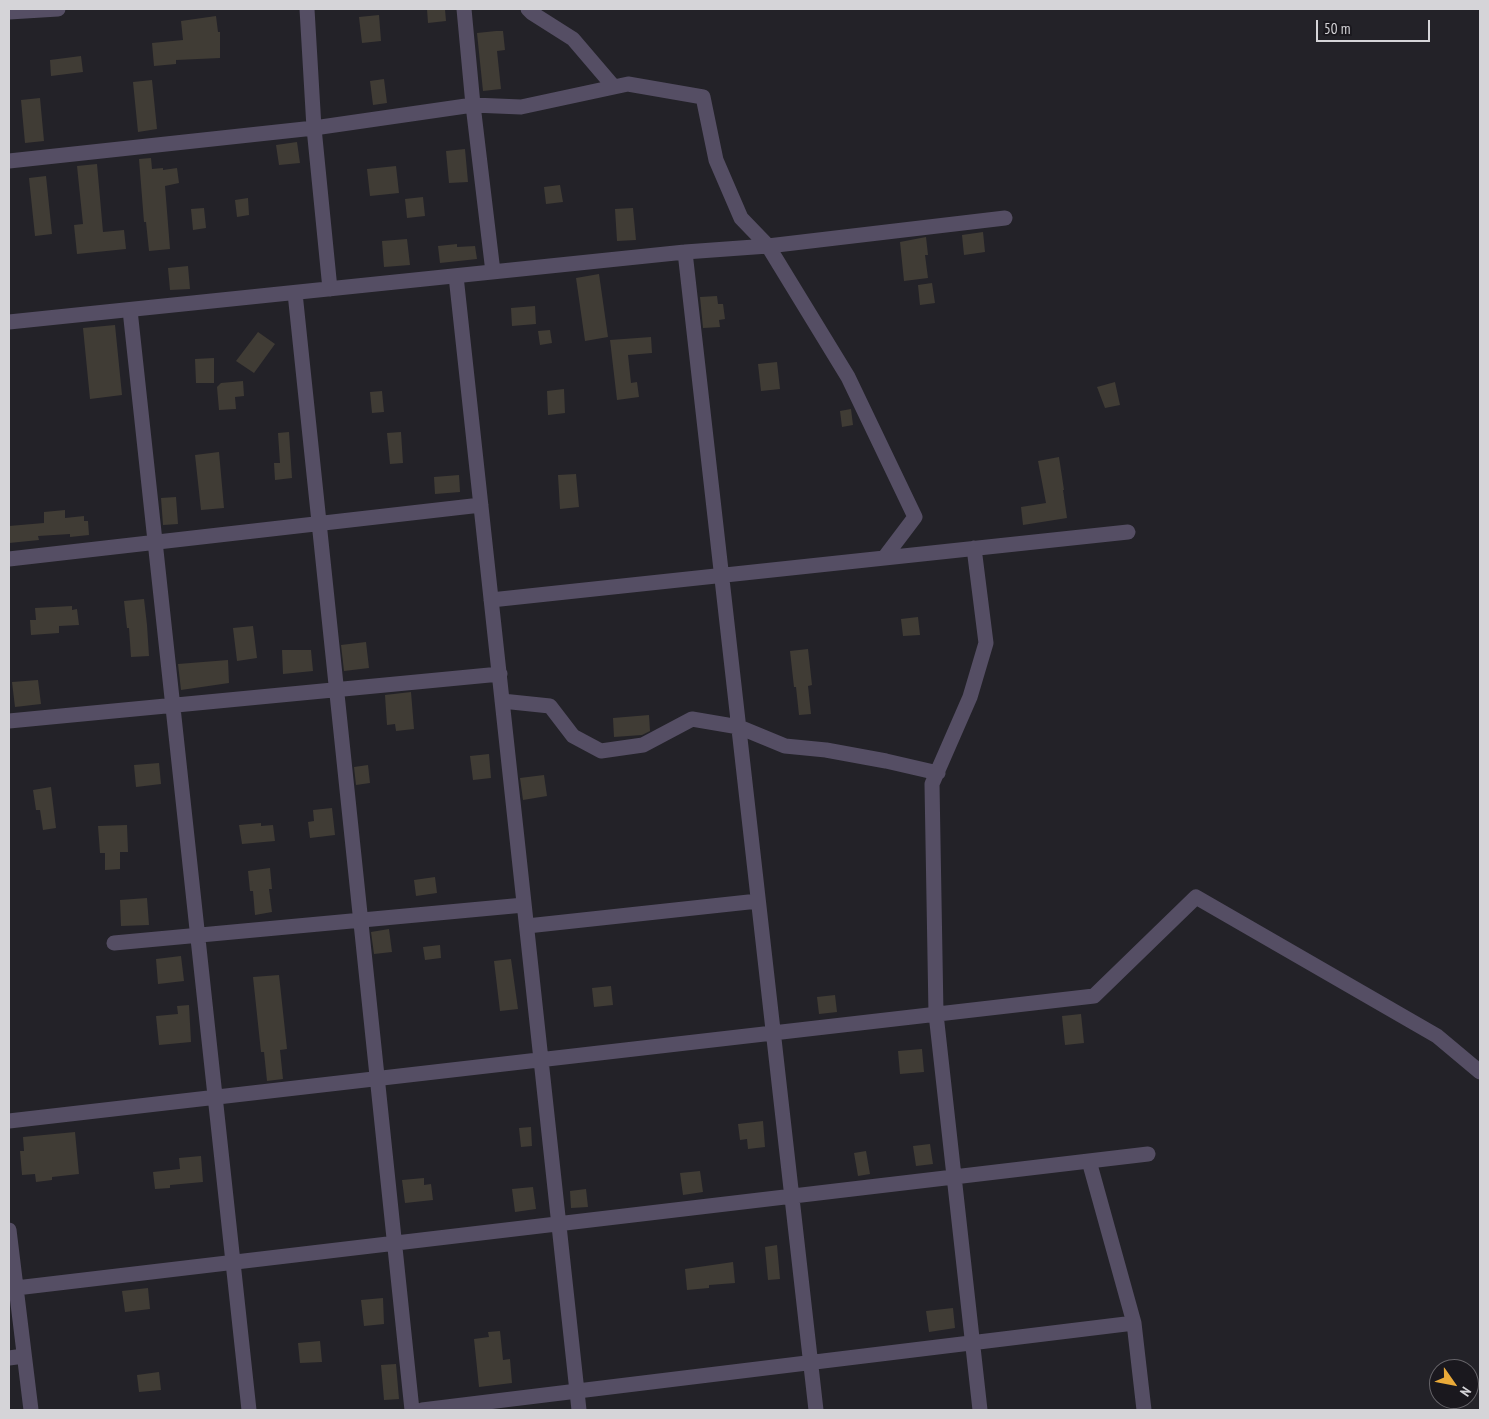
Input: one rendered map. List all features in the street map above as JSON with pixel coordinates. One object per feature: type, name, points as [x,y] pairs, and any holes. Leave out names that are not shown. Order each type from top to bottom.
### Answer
[{"type":"street","points":[[9,12],[58,9]]},
{"type":"street","points":[[306,9],[314,128],[330,289]]},
{"type":"street","points":[[464,9],[493,272]]},
{"type":"street","points":[[528,9],[573,39],[614,87]]},
{"type":"street","points":[[9,161],[314,128],[474,105],[521,107],[628,84],[702,97],[716,160],[741,218],[768,246],[848,377],[915,518],[884,558]]},
{"type":"street","points":[[9,322],[685,252],[768,246],[1005,218]]},
{"type":"street","points":[[685,252],[816,1410]]},
{"type":"street","points":[[456,276],[579,1410]]},
{"type":"street","points":[[294,293],[412,1410]]},
{"type":"street","points":[[130,310],[249,1410]]},
{"type":"street","points":[[9,559],[481,505]]},
{"type":"street","points":[[492,600],[1128,532]]},
{"type":"street","points":[[974,548],[986,643],[970,697],[932,784],[936,1014],[980,1410]]},
{"type":"street","points":[[9,721],[500,674]]},
{"type":"street","points":[[502,701],[550,706],[573,736],[601,751],[643,745],[692,718],[739,727],[784,746],[826,750],[938,772]]},
{"type":"street","points":[[9,1121],[1094,996],[1196,897],[1437,1036],[1480,1072]]},
{"type":"street","points":[[527,926],[758,901]]},
{"type":"street","points":[[114,943],[524,905]]},
{"type":"street","points":[[16,1288],[1148,1154]]},
{"type":"street","points":[[1089,1161],[1134,1322],[1144,1410]]},
{"type":"street","points":[[9,1230],[31,1410]]},
{"type":"street","points":[[422,1410],[1134,1322]]},
{"type":"street","points":[[9,1358],[24,1356]]},
{"type":"building","points":[[427,9],[445,9],[446,21],[428,23]]},
{"type":"building","points":[[379,15],[381,41],[362,43],[359,17]]},
{"type":"building","points":[[216,16],[218,32],[220,32],[220,58],[176,60],[176,64],[154,66],[152,43],[183,40],[181,21]]},
{"type":"building","points":[[503,31],[505,50],[497,51],[501,89],[483,91],[477,33]]},
{"type":"building","points":[[81,56],[83,72],[51,76],[50,60]]},
{"type":"building","points":[[384,79],[387,103],[373,105],[370,81]]},
{"type":"building","points":[[152,80],[157,129],[138,132],[133,82]]},
{"type":"building","points":[[40,98],[44,141],[25,143],[21,100]]},
{"type":"building","points":[[297,142],[300,163],[279,165],[276,145]]},
{"type":"building","points":[[465,149],[468,182],[449,183],[446,151]]},
{"type":"building","points":[[151,158],[152,169],[177,168],[179,183],[165,186],[170,249],[149,251],[146,222],[144,222],[139,159]]},
{"type":"building","points":[[97,164],[103,232],[124,230],[126,249],[77,254],[74,225],[83,224],[77,166]]},
{"type":"building","points":[[396,166],[399,193],[370,196],[367,169]]},
{"type":"building","points":[[46,176],[52,234],[35,236],[29,178]]},
{"type":"building","points":[[560,185],[563,202],[546,204],[544,187]]},
{"type":"building","points":[[423,197],[425,216],[407,218],[405,199]]},
{"type":"building","points":[[248,198],[249,215],[237,217],[235,200]]},
{"type":"building","points":[[204,208],[206,228],[193,230],[191,209]]},
{"type":"building","points":[[633,208],[636,240],[617,241],[615,209]]},
{"type":"building","points":[[983,232],[985,252],[964,255],[962,235]]},
{"type":"building","points":[[926,237],[928,255],[925,255],[928,278],[904,281],[900,242]]},
{"type":"building","points":[[407,239],[410,265],[384,267],[382,241]]},
{"type":"building","points":[[457,244],[457,247],[475,246],[477,259],[440,263],[438,246]]},
{"type":"building","points":[[188,266],[190,289],[170,290],[168,268]]},
{"type":"building","points":[[599,274],[608,337],[585,341],[576,278]]},
{"type":"building","points":[[932,283],[935,303],[920,305],[918,285]]},
{"type":"building","points":[[717,296],[718,304],[723,304],[725,319],[719,320],[720,327],[703,328],[700,297]]},
{"type":"building","points":[[535,306],[536,324],[512,326],[511,308]]},
{"type":"building","points":[[115,325],[122,395],[90,399],[83,328]]},
{"type":"building","points":[[550,330],[552,343],[540,345],[538,331]]},
{"type":"building","points":[[258,332],[275,344],[254,373],[236,361]]},
{"type":"building","points":[[651,337],[652,353],[628,355],[631,383],[637,382],[639,397],[617,400],[610,340]]},
{"type":"building","points":[[214,358],[214,383],[196,383],[195,359]]},
{"type":"building","points":[[777,362],[780,389],[761,391],[758,364]]},
{"type":"building","points":[[243,381],[244,396],[235,397],[236,409],[219,410],[217,387],[221,383]]},
{"type":"building","points":[[1115,382],[1120,405],[1105,408],[1097,387]]},
{"type":"building","points":[[564,389],[565,413],[548,415],[547,391]]},
{"type":"building","points":[[382,391],[384,412],[372,413],[370,392]]},
{"type":"building","points":[[851,409],[853,425],[842,427],[840,411]]},
{"type":"building","points":[[289,432],[292,478],[275,480],[274,463],[280,463],[278,433]]},
{"type":"building","points":[[401,432],[403,463],[390,464],[387,433]]},
{"type":"building","points":[[219,452],[224,508],[201,510],[195,455]]},
{"type":"building","points":[[1059,457],[1067,518],[1023,525],[1021,507],[1046,503],[1038,461]]},
{"type":"building","points":[[576,474],[579,507],[560,509],[558,475]]},
{"type":"building","points":[[459,475],[460,492],[435,494],[434,477]]},
{"type":"building","points":[[176,497],[178,524],[163,525],[161,498]]},
{"type":"building","points":[[65,510],[65,518],[84,516],[84,521],[88,521],[89,535],[70,537],[70,534],[38,536],[39,540],[9,543],[9,526],[44,523],[44,512]]},
{"type":"building","points":[[144,599],[149,656],[131,657],[129,628],[127,628],[124,601]]},
{"type":"building","points":[[72,606],[72,610],[77,609],[79,625],[59,626],[59,633],[31,635],[30,620],[36,620],[35,608]]},
{"type":"building","points":[[918,617],[920,635],[903,636],[901,619]]},
{"type":"building","points":[[253,626],[257,658],[237,661],[233,628]]},
{"type":"building","points":[[366,642],[369,668],[344,671],[341,645]]},
{"type":"building","points":[[808,649],[812,685],[808,686],[811,714],[799,715],[790,651]]},
{"type":"building","points":[[282,650],[311,650],[313,671],[283,674]]},
{"type":"building","points":[[228,660],[229,683],[181,690],[178,664]]},
{"type":"building","points":[[38,680],[41,704],[15,707],[12,682]]},
{"type":"building","points":[[411,692],[414,729],[396,731],[395,724],[387,725],[385,695]]},
{"type":"building","points":[[649,715],[650,731],[642,735],[614,737],[613,718]]},
{"type":"building","points":[[489,754],[491,778],[473,780],[470,756]]},
{"type":"building","points":[[159,763],[161,784],[136,787],[134,765]]},
{"type":"building","points":[[368,765],[370,783],[356,785],[354,767]]},
{"type":"building","points":[[544,775],[547,796],[523,800],[520,778]]},
{"type":"building","points":[[51,787],[56,828],[43,830],[40,810],[36,810],[33,790]]},
{"type":"building","points":[[332,808],[335,835],[310,838],[308,822],[314,821],[313,810]]},
{"type":"building","points":[[261,823],[261,826],[273,825],[275,841],[242,844],[239,825]]},
{"type":"building","points":[[127,825],[128,852],[120,852],[120,869],[105,870],[105,853],[100,853],[98,826]]},
{"type":"building","points":[[270,868],[272,889],[269,889],[272,912],[255,915],[253,891],[250,891],[248,871]]},
{"type":"building","points":[[435,877],[437,893],[416,896],[414,880]]},
{"type":"building","points":[[147,898],[149,925],[121,926],[120,900]]},
{"type":"building","points":[[389,929],[392,952],[374,954],[371,932]]},
{"type":"building","points":[[440,945],[441,958],[425,960],[423,947]]},
{"type":"building","points":[[181,956],[184,981],[158,984],[156,959]]},
{"type":"building","points":[[511,959],[518,1009],[500,1011],[494,961]]},
{"type":"building","points":[[279,975],[287,1049],[280,1050],[283,1079],[267,1081],[264,1052],[261,1052],[253,977]]},
{"type":"building","points":[[611,986],[613,1005],[594,1007],[592,988]]},
{"type":"building","points":[[835,995],[837,1012],[819,1014],[817,997]]},
{"type":"building","points":[[189,1005],[191,1042],[159,1045],[156,1016],[178,1014],[177,1006]]},
{"type":"building","points":[[1081,1014],[1084,1043],[1065,1045],[1062,1016]]},
{"type":"building","points":[[922,1049],[924,1072],[900,1074],[898,1051]]},
{"type":"building","points":[[763,1121],[765,1147],[748,1149],[747,1139],[740,1140],[738,1124]]},
{"type":"building","points":[[531,1127],[532,1146],[521,1147],[519,1128]]},
{"type":"building","points":[[75,1132],[79,1174],[52,1177],[52,1180],[36,1182],[35,1174],[22,1175],[20,1151],[24,1151],[23,1137]]},
{"type":"building","points":[[930,1144],[933,1164],[916,1166],[913,1146]]},
{"type":"building","points":[[866,1151],[870,1174],[858,1176],[854,1153]]},
{"type":"building","points":[[201,1156],[203,1182],[170,1185],[170,1188],[155,1189],[153,1172],[180,1169],[179,1158]]},
{"type":"building","points":[[700,1171],[703,1192],[683,1195],[680,1173]]},
{"type":"building","points":[[424,1178],[424,1185],[431,1184],[433,1200],[405,1203],[402,1180]]},
{"type":"building","points":[[533,1187],[536,1209],[515,1212],[512,1189]]},
{"type":"building","points":[[586,1189],[588,1207],[571,1208],[570,1191]]},
{"type":"building","points":[[777,1245],[780,1279],[768,1280],[765,1247]]},
{"type":"building","points":[[733,1262],[735,1283],[709,1285],[709,1288],[687,1290],[685,1269]]},
{"type":"building","points":[[148,1288],[150,1309],[125,1312],[122,1291]]},
{"type":"building","points":[[383,1298],[384,1324],[364,1326],[361,1300]]},
{"type":"building","points":[[953,1308],[955,1328],[929,1332],[926,1311]]},
{"type":"building","points":[[500,1331],[503,1360],[510,1359],[512,1383],[479,1387],[474,1339],[489,1337],[488,1332]]},
{"type":"building","points":[[320,1341],[322,1362],[300,1363],[298,1343]]},
{"type":"building","points":[[396,1364],[399,1399],[384,1400],[381,1365]]},
{"type":"building","points":[[159,1372],[161,1390],[139,1392],[137,1375]]}]
